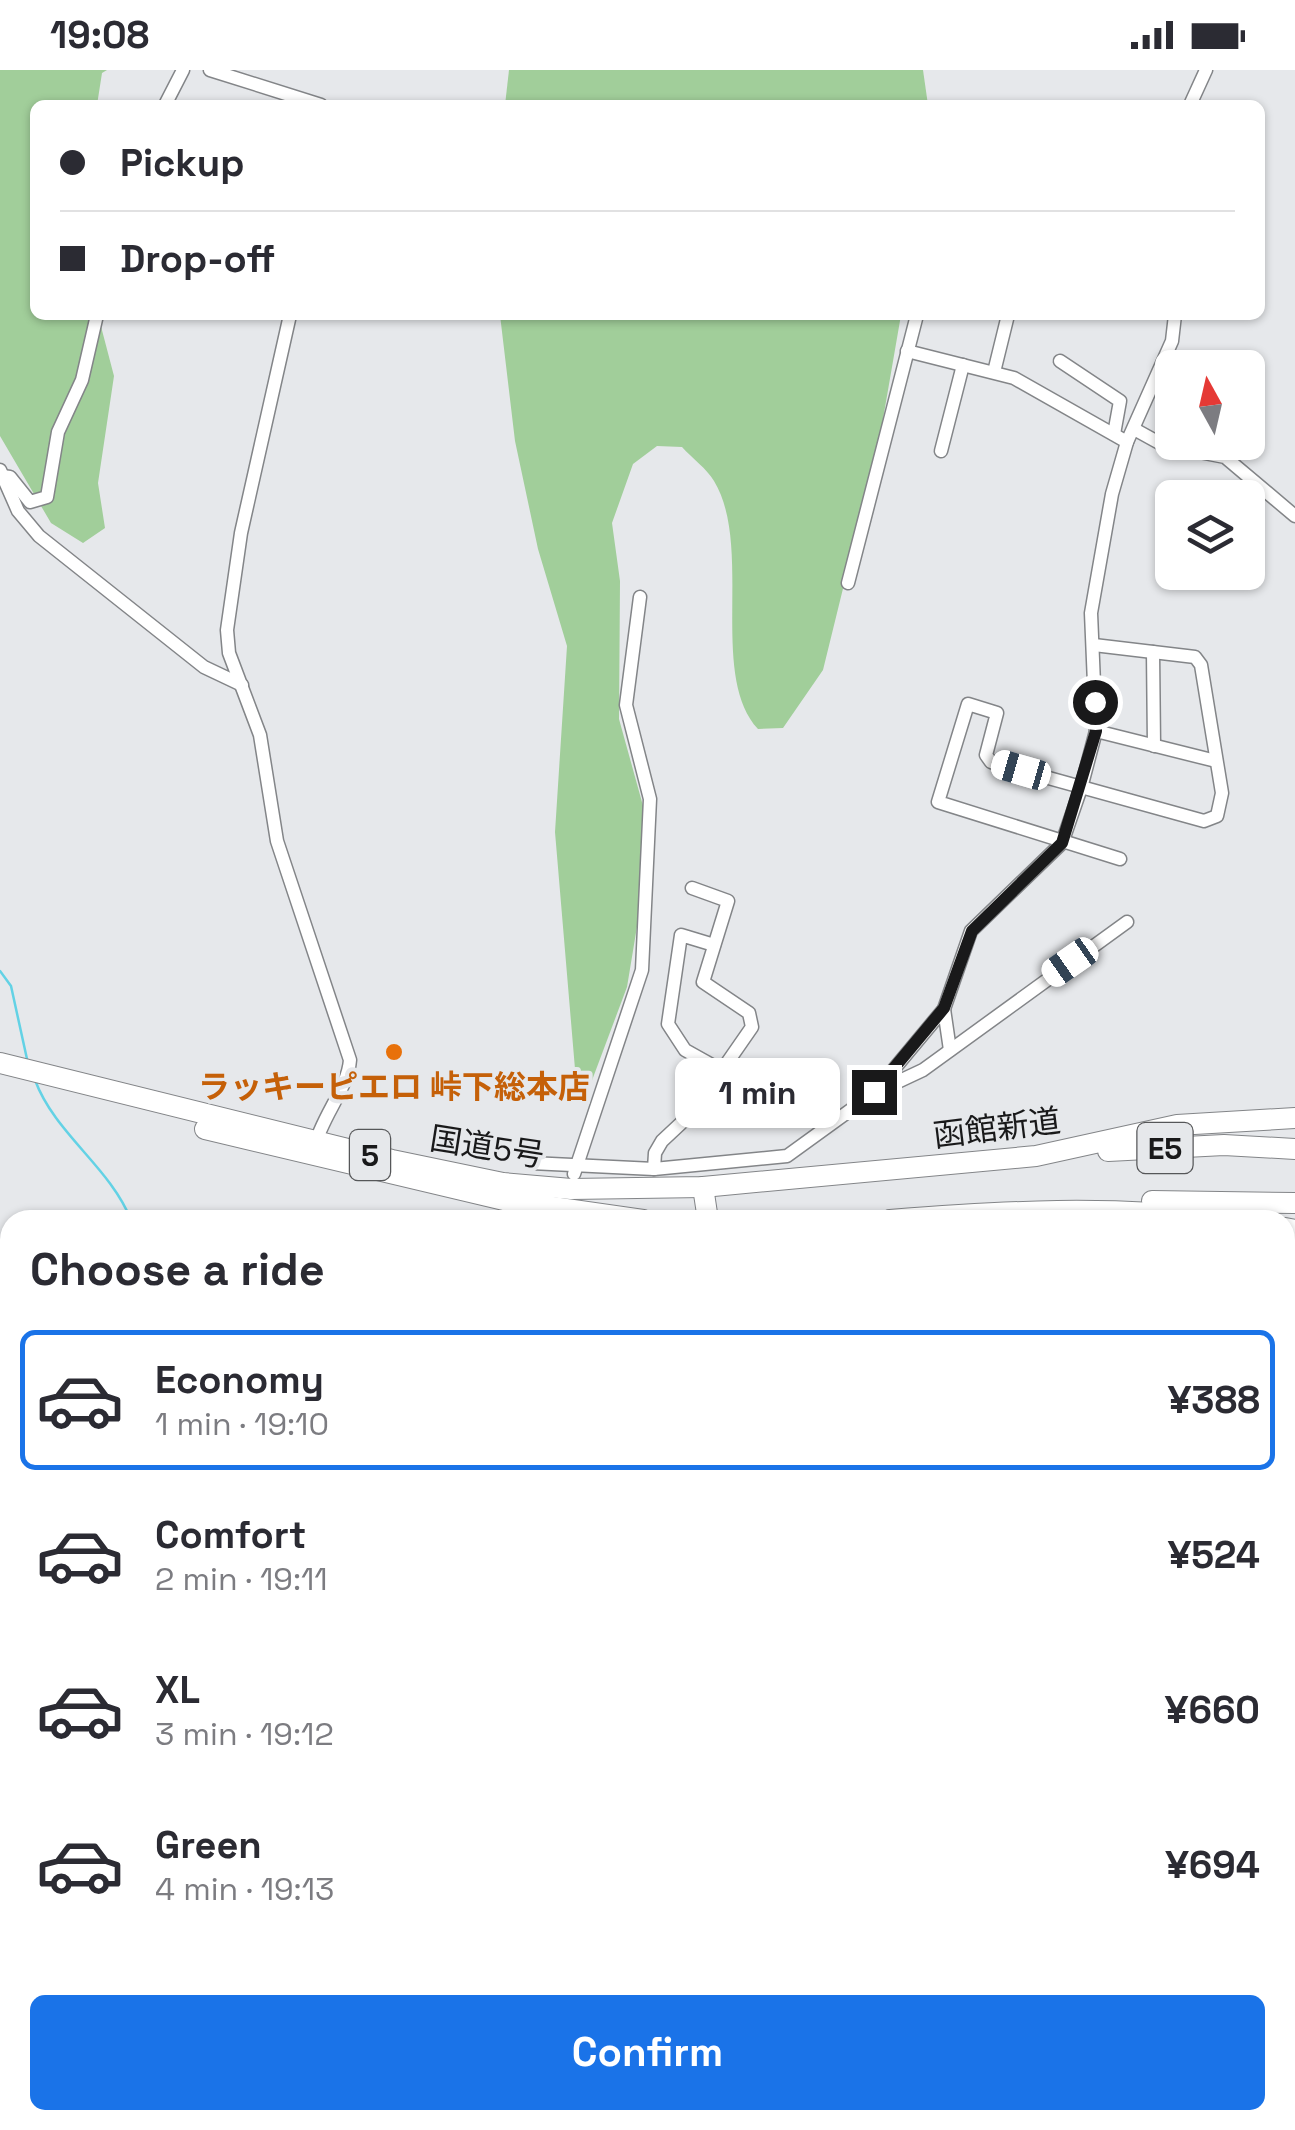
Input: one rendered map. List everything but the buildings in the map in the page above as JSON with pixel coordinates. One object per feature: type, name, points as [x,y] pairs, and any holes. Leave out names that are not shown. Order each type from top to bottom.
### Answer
[{"type":"highway","name":"国道5号","points":[[10,1073],[563,1210]]},
{"type":"highway","name":"函館新道","points":[[703,1187],[1036,1156],[1177,1124],[1295,1118]]},
{"type":"highway","name":"E5","points":[[1036,1156],[1224,1145],[1295,1149]]},
{"type":"highway","name":"国道5号","points":[[314,1148],[467,1177],[703,1187]]},
{"type":"highway","points":[[703,1187],[706,1210]]},
{"type":"highway","name":"E5","points":[[1011,1210],[1146,1201],[1295,1203]]},
{"type":"highway","points":[[1011,1210],[1140,1210]]},
{"type":"street","points":[[168,100],[183,70]]},
{"type":"street","points":[[210,70],[305,100]]},
{"type":"street","points":[[1192,100],[1206,70]]},
{"type":"street","points":[[1,473],[10,477],[30,502],[48,497],[58,432],[82,380],[96,320]]},
{"type":"street","points":[[289,320],[230,602],[228,653],[260,735],[277,841],[350,1060],[349,1074],[319,1123],[314,1148]]},
{"type":"street","points":[[848,584],[915,320]]},
{"type":"street","points":[[994,372],[1007,320]]},
{"type":"street","points":[[531,1163],[573,1179],[787,1156],[874,1092],[944,1008],[972,931],[1062,843],[1082,788],[1096,731],[1093,598],[1130,435],[1172,341],[1174,320]]},
{"type":"street","points":[[907,351],[1014,378],[1114,434],[1225,457],[1295,516]]},
{"type":"street","points":[[1060,361],[1120,400],[1114,434]]},
{"type":"street","points":[[940,451],[963,365]]},
{"type":"street","points":[[1,473],[18,511],[39,536],[204,668],[242,685]]},
{"type":"street","points":[[567,1210],[573,1179],[642,970],[650,799],[626,705],[640,597]]},
{"type":"street","points":[[1094,644],[1196,657],[1201,665],[1221,806],[1211,821],[990,762],[986,756],[997,713],[968,704],[938,802],[1050,833],[1062,843],[1120,859]]},
{"type":"street","points":[[1154,652],[1154,746]]},
{"type":"street","points":[[1096,731],[1216,761]]},
{"type":"street","points":[[654,1169],[655,1153],[662,1141],[693,1112],[719,1068],[752,1027],[749,1013],[704,982],[728,901],[692,888]]},
{"type":"street","points":[[874,1092],[908,1078],[950,1050],[1128,922]]},
{"type":"street","points":[[714,945],[680,935],[668,1024],[685,1050],[719,1068]]},
{"type":"street","points":[[944,1008],[950,1050]]},
{"type":"street","points":[[787,1156],[791,1179]]},
{"type":"green space","points":[[0,70],[107,70],[102,73],[98,100],[30,100],[30,320],[99,320],[114,376],[98,483],[105,528],[83,543],[51,523],[0,436]]},
{"type":"green space","points":[[509,70],[923,70],[927,100],[506,100]]},
{"type":"green space","points":[[501,320],[900,320],[879,442],[823,670],[783,728],[758,729],[743,706],[733,644],[731,540],[725,508],[714,481],[682,447],[657,446],[633,464],[612,523],[620,581],[619,719],[645,813],[648,860],[627,987],[591,1083],[575,1069],[555,832],[567,646],[538,549],[515,441]]},
{"type":"waterway","points":[[0,971],[11,986],[27,1059]]},
{"type":"waterway","points":[[35,1080],[55,1117],[110,1183],[126,1210]]},
{"type":"place","name":"ラッキーピエロ 峠下総本店","points":[[394,1052]]},
{"type":"route","points":[[874,1092],[921,1030],[944,1008],[972,931],[1062,843],[1082,788],[1096,731],[1095,702]]}]
